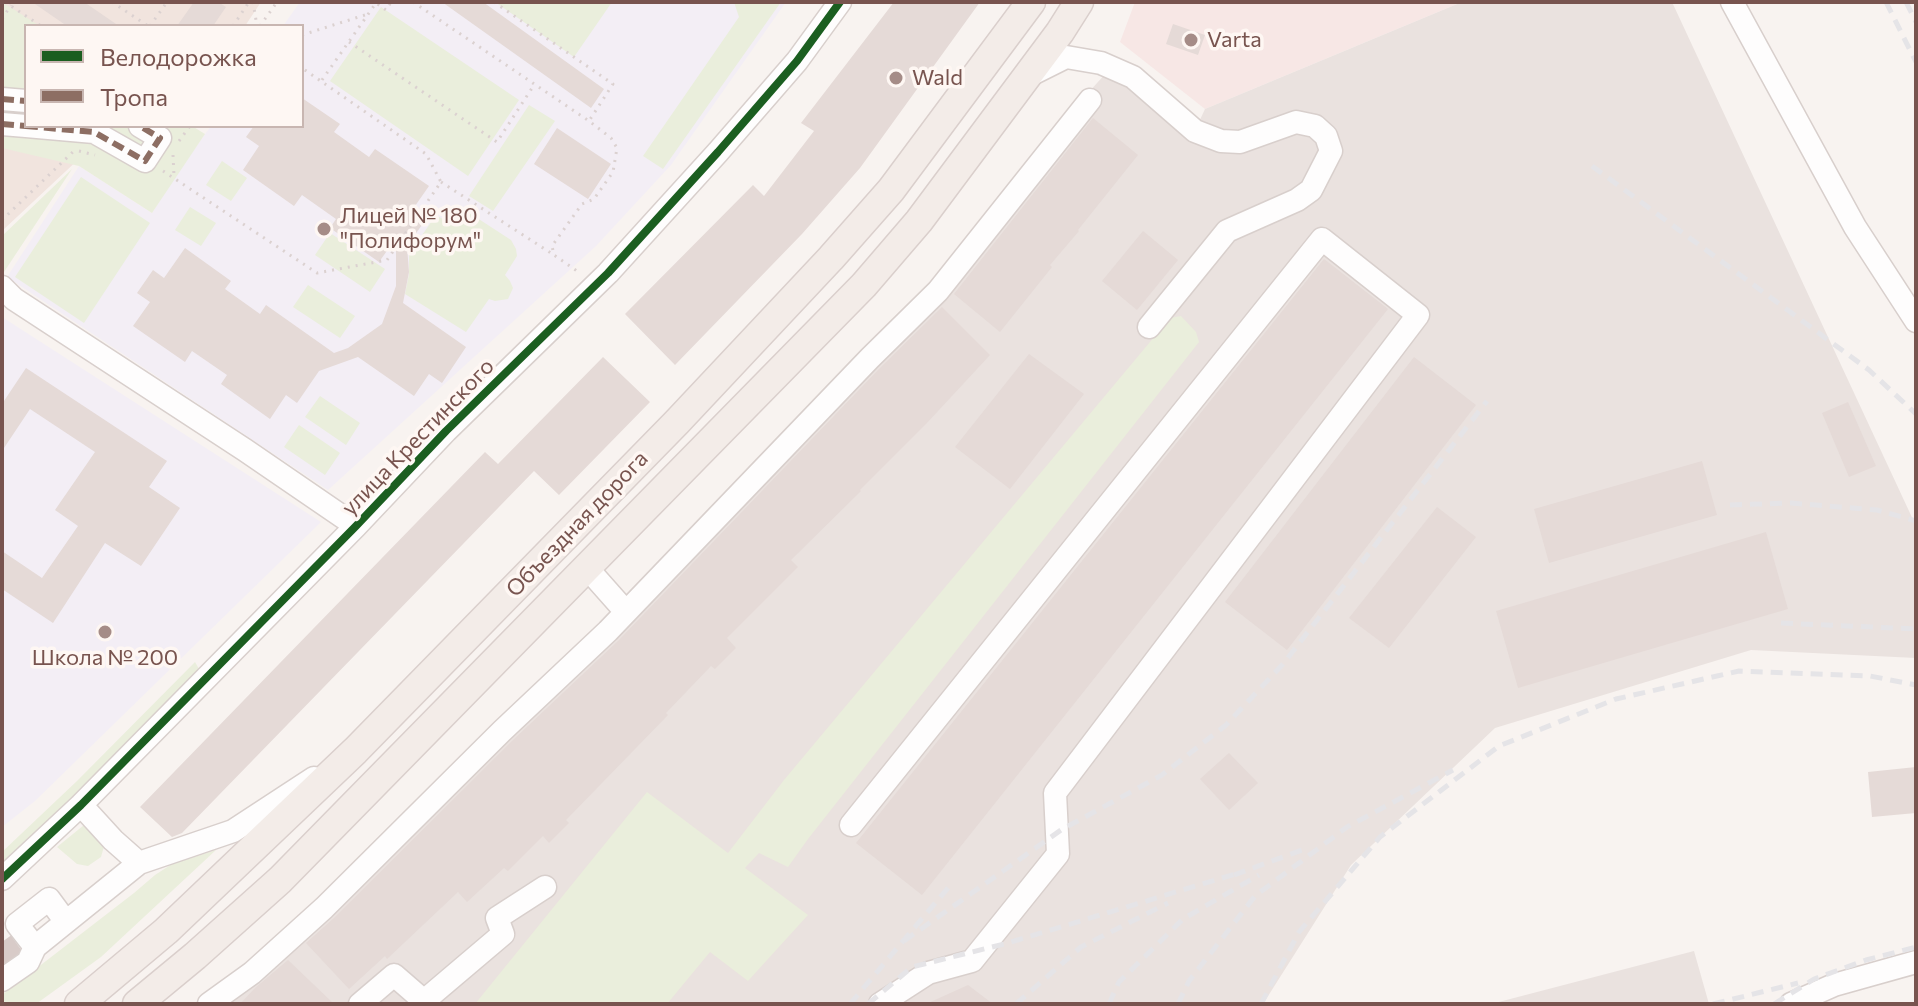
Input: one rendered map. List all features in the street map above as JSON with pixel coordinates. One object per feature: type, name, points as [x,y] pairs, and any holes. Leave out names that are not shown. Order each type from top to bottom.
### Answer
[{"type":"main road","name":"Объездная дорога","points":[[79,1004],[166,931],[355,751],[677,422],[891,190],[1031,2]]},
{"type":"main road","name":"Объездная дорога","points":[[137,1004],[280,880],[864,285],[919,221],[1079,2]]},
{"type":"street","points":[[1732,2],[1855,227],[1916,321]]},
{"type":"street","name":"улица Крестинского","points":[[2,879],[81,805],[446,431],[608,273],[797,61],[838,3]]},
{"type":"street","points":[[1027,76],[1066,57],[1101,63],[1133,77],[1195,131],[1221,141],[1240,142],[1296,122],[1315,126],[1326,136],[1331,151],[1311,190],[1297,200],[1227,231],[1149,327]]},
{"type":"street","points":[[2,99],[24,101]]},
{"type":"street","points":[[209,1004],[252,973],[324,908],[626,612],[938,291],[1090,100]]},
{"type":"street","points":[[2,124],[24,126]]},
{"type":"street","points":[[49,128],[94,132],[145,161],[160,138],[143,128]]},
{"type":"street","points":[[851,825],[1322,239],[1418,315],[1055,793],[1058,854],[972,961],[928,973],[880,1004]]},
{"type":"street","points":[[2,287],[14,299],[356,526]]},
{"type":"street","points":[[587,568],[626,612]]},
{"type":"street","points":[[2,980],[28,962],[35,947],[139,863],[233,831],[355,751]]},
{"type":"street","points":[[81,805],[139,863]]},
{"type":"street","points":[[360,1004],[394,975],[424,1001],[503,934],[497,918],[545,887]]},
{"type":"street","points":[[35,947],[10,929],[49,899],[66,922]]},
{"type":"street","points":[[1791,1004],[1834,985],[1916,962]]},
{"type":"path","points":[[5,2],[38,24]]},
{"type":"path","points":[[112,2],[146,24]]},
{"type":"path","points":[[150,24],[167,2]]},
{"type":"path","points":[[234,24],[251,2]]},
{"type":"path","points":[[251,2],[258,24]]},
{"type":"path","points":[[260,24],[277,2]]},
{"type":"path","points":[[321,81],[376,3],[386,10],[391,2]]},
{"type":"path","points":[[413,2],[589,121],[611,138],[617,148],[613,172],[594,199],[582,204],[552,246],[554,255]]},
{"type":"path","points":[[494,2],[613,84],[589,121]]},
{"type":"path","points":[[2,19],[11,5]]},
{"type":"path","points":[[304,34],[368,14]]},
{"type":"path","points":[[349,42],[497,142],[534,85]]},
{"type":"path","points":[[304,69],[426,154],[441,182],[577,271]]},
{"type":"path","points":[[173,151],[189,128]]},
{"type":"path","points":[[2,220],[94,132]]},
{"type":"path","points":[[145,161],[174,177],[317,273],[387,260],[441,182]]},
{"type":"shaded area","points":[[2,2],[261,2],[246,24],[24,24],[24,128],[112,128],[2,231]]},
{"type":"shaded area","name":"Лицей № 180 \"Полифорум\"","points":[[300,2],[786,2],[671,165],[596,246],[328,490],[7,277],[79,166],[152,213],[210,128],[304,128],[304,24],[284,24]]},
{"type":"shaded area","points":[[1135,2],[1462,2],[1205,109],[1120,42]]},
{"type":"shaded area","points":[[1462,2],[1672,2],[1916,526],[1916,658],[1751,650],[1495,728],[1351,865],[1263,1004],[203,1004],[303,924],[927,291],[1107,72],[1192,137],[1205,109]]},
{"type":"shaded area","name":"Школа № 200","points":[[2,317],[321,522],[35,801],[2,827]]},
{"type":"shaded area","points":[[1694,951],[1709,1004],[1491,1004]]},
{"type":"green space","points":[[2,2],[37,24],[24,24],[24,128],[195,128],[205,134],[152,213],[79,166],[2,148]]},
{"type":"green space","points":[[495,2],[612,2],[574,57]]},
{"type":"green space","points":[[734,2],[781,2],[663,169],[643,156],[739,17]]},
{"type":"green space","points":[[381,7],[519,100],[468,176],[330,81]]},
{"type":"green space","points":[[529,105],[555,121],[493,211],[469,196]]},
{"type":"green space","points":[[222,161],[247,178],[231,201],[206,185]]},
{"type":"green space","points":[[72,169],[2,275],[2,236]]},
{"type":"green space","points":[[81,177],[150,223],[84,323],[15,277]]},
{"type":"green space","points":[[190,207],[216,223],[201,246],[175,230]]},
{"type":"green space","points":[[456,213],[471,214],[511,240],[517,256],[505,275],[513,288],[508,299],[489,299],[466,332],[405,294],[409,254],[436,215],[446,221]]},
{"type":"green space","points":[[330,233],[385,269],[370,292],[315,255]]},
{"type":"green space","points":[[308,285],[355,316],[340,338],[293,307]]},
{"type":"green space","points":[[1181,316],[1196,332],[1199,342],[788,867],[759,853],[745,868],[808,915],[748,981],[710,952],[667,1004],[475,1004],[647,792],[728,853],[784,780],[1170,318]]},
{"type":"green space","points":[[320,396],[360,423],[346,445],[305,417]]},
{"type":"green space","points":[[299,425],[340,453],[325,475],[284,447]]},
{"type":"green space","points":[[195,662],[199,669],[193,679],[2,866],[2,852]]},
{"type":"green space","points":[[84,825],[93,829],[105,843],[101,857],[88,866],[77,864],[57,847]]},
{"type":"green space","points":[[216,850],[101,957],[36,1004],[2,1004],[2,995],[155,875],[172,864]]},
{"type":"building","points":[[32,2],[84,2],[116,24],[64,24]]},
{"type":"building","points":[[194,2],[218,2],[226,7],[214,24],[178,24]]},
{"type":"building","points":[[442,2],[483,2],[604,89],[591,108]]},
{"type":"building","points":[[894,2],[980,2],[860,168],[802,234],[675,365],[625,314],[753,185],[764,196],[814,131],[801,123]]},
{"type":"building","points":[[1173,24],[1205,35],[1198,55],[1166,44]]},
{"type":"building","points":[[304,99],[340,124],[334,132],[369,157],[375,149],[429,186],[415,206],[429,215],[407,246],[409,272],[403,303],[466,347],[442,383],[429,374],[414,396],[358,357],[319,371],[297,403],[286,395],[270,419],[221,384],[227,375],[192,351],[185,362],[133,326],[150,302],[137,293],[153,270],[164,278],[185,248],[231,281],[225,289],[260,314],[266,305],[334,353],[348,348],[382,324],[396,286],[396,238],[379,262],[330,228],[336,219],[302,195],[294,206],[243,170],[259,146],[246,137],[253,128],[304,128]]},
{"type":"building","points":[[1093,118],[1138,155],[1000,332],[954,294]]},
{"type":"building","points":[[557,128],[611,164],[588,199],[534,164]]},
{"type":"building","points":[[1143,231],[1178,260],[1137,310],[1102,281]]},
{"type":"building","points":[[1324,259],[1388,309],[922,895],[856,843]]},
{"type":"building","points":[[942,307],[990,355],[791,560],[798,567],[727,638],[736,648],[715,669],[711,666],[566,820],[569,823],[549,843],[543,836],[508,871],[504,868],[467,902],[458,892],[387,959],[385,956],[349,989],[306,943],[618,641]]},
{"type":"building","points":[[1029,354],[1084,394],[1010,489],[955,447]]},
{"type":"building","points":[[603,357],[650,402],[559,495],[534,471],[182,833],[172,837],[140,807],[485,452],[498,464]]},
{"type":"building","points":[[1414,357],[1476,405],[1287,650],[1225,602]]},
{"type":"building","points":[[26,368],[167,461],[149,487],[180,508],[141,566],[105,543],[53,623],[2,589],[2,551],[42,578],[78,526],[55,510],[95,452],[30,409],[2,451],[2,404]]},
{"type":"building","points":[[1848,402],[1876,466],[1849,477],[1822,413]]},
{"type":"building","points":[[1702,461],[1717,515],[1549,563],[1534,509]]},
{"type":"building","points":[[1437,507],[1476,537],[1389,648],[1349,618]]},
{"type":"building","points":[[1766,532],[1788,609],[1518,688],[1496,611]]},
{"type":"building","points":[[1229,753],[1258,783],[1229,810],[1200,779]]},
{"type":"building","points":[[1916,767],[1916,813],[1872,817],[1868,772]]},
{"type":"building","points":[[288,960],[334,1004],[240,1004],[255,988]]},
{"type":"building","points":[[968,985],[993,1004],[926,1004]]},
{"type":"tunnel","points":[[2,942],[20,967]]},
{"type":"railway","points":[[1886,2],[1916,62]]},
{"type":"railway","points":[[1906,2],[1916,22]]},
{"type":"railway","points":[[1592,166],[1869,370],[1916,414]]},
{"type":"railway","points":[[904,941],[1061,830],[1162,775],[1226,725],[1283,664],[1487,401]]},
{"type":"railway","points":[[1730,505],[1791,503],[1877,510],[1916,521]]},
{"type":"railway","points":[[1781,623],[1916,629]]},
{"type":"railway","points":[[1261,1004],[1299,932],[1380,837],[1499,746],[1616,699],[1739,671],[1870,676],[1916,685]]},
{"type":"railway","points":[[1178,1004],[1189,981],[1255,896],[1347,827],[1453,770]]},
{"type":"railway","points":[[1234,875],[1302,850]]},
{"type":"railway","points":[[868,1004],[912,967],[1008,943],[1245,871]]},
{"type":"railway","points":[[1109,1004],[1119,982],[1183,919],[1259,875]]},
{"type":"railway","points":[[850,1004],[953,882]]},
{"type":"railway","points":[[1016,1004],[1081,947],[1168,903]]},
{"type":"railway","points":[[1774,1004],[1814,979],[1866,960],[1916,947]]},
{"type":"railway","points":[[1713,1004],[1798,983]]},
{"type":"marked path","points":[[2,99],[24,101]]},
{"type":"marked path","points":[[2,124],[24,126]]},
{"type":"marked path","points":[[49,128],[94,132],[145,161],[160,138],[143,128]]},
{"type":"cycle path","points":[[2,879],[81,805],[446,431],[608,273],[797,61],[840,2]]},
{"type":"place","name":"Varta","points":[[1191,40]]},
{"type":"place","name":"Wald","points":[[896,78]]},
{"type":"place","name":"Лицей № 180 \"Полифорум\"","points":[[324,229]]},
{"type":"place","name":"Школа № 200","points":[[105,632]]}]
